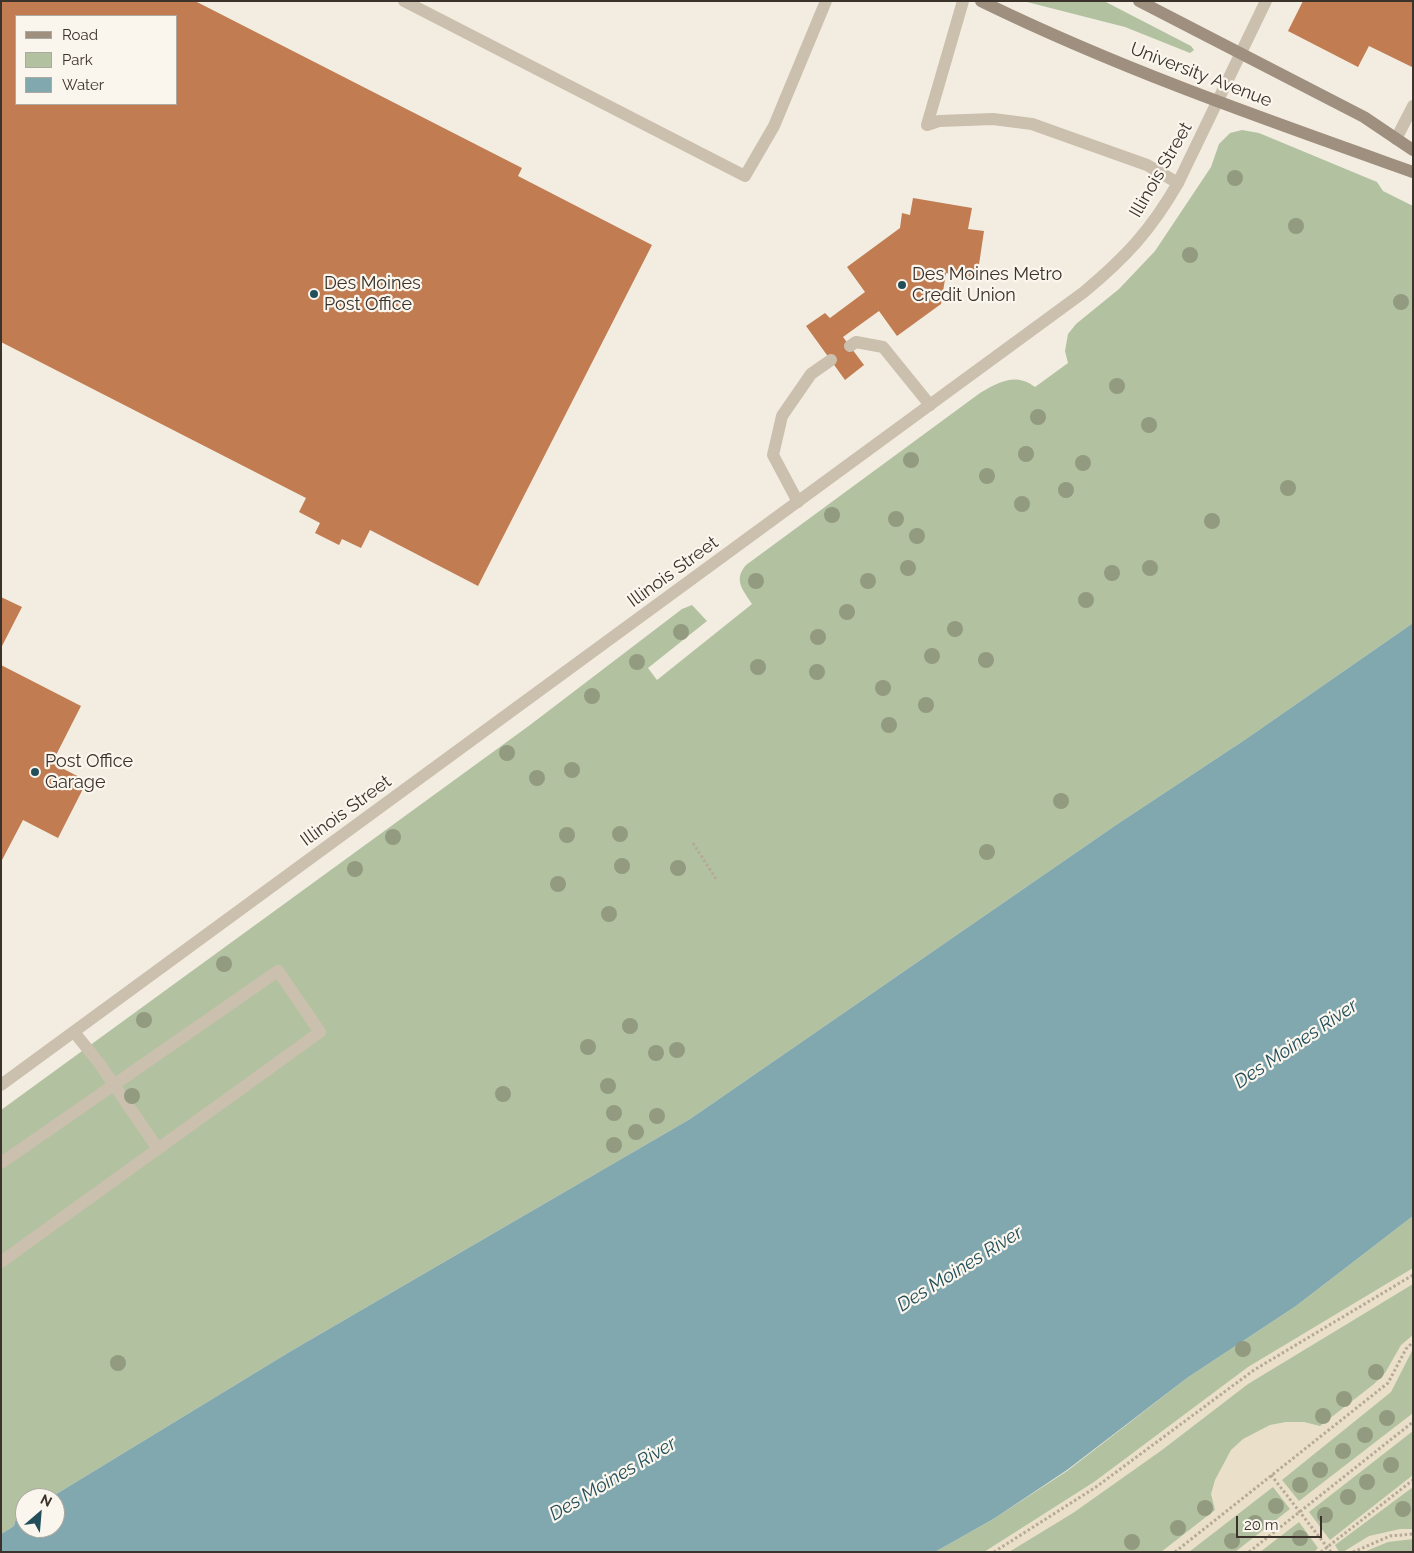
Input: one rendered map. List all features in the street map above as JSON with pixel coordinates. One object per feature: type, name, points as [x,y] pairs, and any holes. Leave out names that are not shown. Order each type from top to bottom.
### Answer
[{"type":"main road","name":"University Avenue","points":[[981,1],[1034,27],[1218,102],[1413,172]]},
{"type":"main road","name":"University Avenue","points":[[1139,1],[1364,117],[1413,150]]},
{"type":"street","points":[[404,1],[745,176],[774,126],[826,1]]},
{"type":"street","points":[[963,1],[927,125],[939,121],[993,119],[1032,124],[1147,166],[1178,183]]},
{"type":"street","name":"Illinois Street","points":[[3,1081],[74,1032],[798,502],[1084,292],[1118,264],[1162,211],[1178,183],[1266,1]]},
{"type":"street","points":[[1396,139],[1413,106]]},
{"type":"street","points":[[850,346],[856,342],[883,347],[930,405]]},
{"type":"street","points":[[798,502],[773,455],[782,416],[812,374],[830,360]]},
{"type":"street","points":[[1,1163],[278,971],[320,1032],[1,1262]]},
{"type":"street","points":[[74,1032],[158,1149]]},
{"type":"path","points":[[693,843],[716,879]]},
{"type":"path","points":[[994,1552],[1096,1487],[1254,1370],[1413,1275]]},
{"type":"path","points":[[1175,1552],[1388,1383],[1406,1349],[1413,1342]]},
{"type":"path","points":[[1249,1552],[1413,1422]]},
{"type":"path","points":[[1271,1475],[1331,1552]]},
{"type":"path","points":[[1321,1552],[1413,1480]]},
{"type":"path","points":[[1353,1552],[1390,1536],[1413,1534]]},
{"type":"green space","points":[[1023,1],[1104,1],[1191,46],[1194,50],[1190,53],[1125,27]]},
{"type":"green space","points":[[1242,130],[1259,133],[1377,182],[1383,191],[1413,206],[1413,623],[690,1119],[291,1351],[65,1489],[15,1488],[14,1526],[1,1534],[1,1110],[530,725],[682,609],[692,605],[707,621],[648,668],[657,680],[752,604],[740,580],[742,570],[746,565],[980,393],[1000,382],[1014,379],[1028,382],[1035,387],[1068,363],[1065,351],[1068,334],[1076,324],[1119,289],[1155,251],[1211,167],[1219,144],[1230,133]]},
{"type":"green space","points":[[1413,1216],[1413,1552],[935,1552],[995,1518],[1067,1471],[1187,1378],[1296,1306]]},
{"type":"shaded area","points":[[1413,1268],[1413,1284],[1248,1384],[1162,1450],[1073,1513],[1009,1552],[984,1552],[1094,1482],[1248,1367]]},
{"type":"shaded area","points":[[1413,1335],[1413,1349],[1391,1392],[1282,1480],[1299,1501],[1413,1413],[1413,1431],[1309,1512],[1330,1540],[1413,1475],[1413,1487],[1335,1545],[1339,1552],[1314,1552],[1318,1548],[1299,1522],[1260,1552],[1235,1552],[1290,1509],[1273,1487],[1189,1552],[1161,1552],[1215,1510],[1211,1494],[1215,1480],[1231,1450],[1243,1439],[1270,1425],[1286,1422],[1304,1422],[1320,1426],[1374,1384],[1385,1373],[1401,1345]]},
{"type":"shaded area","points":[[1400,1529],[1413,1529],[1413,1539],[1388,1542],[1364,1552],[1343,1552],[1369,1536]]},
{"type":"water","name":"Des Moines River","points":[[1413,623],[1413,1216],[1296,1306],[1187,1378],[1067,1470],[995,1518],[935,1552],[1,1552],[1,1534],[14,1526],[15,1522],[15,1538],[65,1538],[65,1489],[291,1351],[690,1119],[1116,825],[1246,739]]},
{"type":"building","name":"Des Moines Post Office","points":[[1,1],[195,1],[522,168],[518,176],[652,245],[478,586],[370,530],[361,548],[342,539],[339,545],[315,533],[320,523],[299,512],[306,498],[1,342]]},
{"type":"building","points":[[1303,1],[1413,1],[1412,67],[1369,46],[1358,67],[1288,31]]},
{"type":"building","name":"Des Moines Metro Credit Union","points":[[913,198],[972,208],[968,229],[984,231],[977,278],[946,273],[941,304],[897,336],[879,311],[843,337],[864,365],[845,380],[806,326],[825,313],[830,318],[865,292],[847,267],[900,228],[902,213],[910,215]]},
{"type":"building","points":[[1,597],[22,607],[1,648]]},
{"type":"building","name":"Post Office Garage","points":[[1,665],[81,706],[52,763],[87,781],[58,838],[23,820],[1,862]]},
{"type":"place","name":"Des Moines Metro Credit Union","points":[[902,285]]},
{"type":"place","name":"Des Moines Post Office","points":[[314,294]]},
{"type":"place","name":"Post Office Garage","points":[[35,772]]}]
